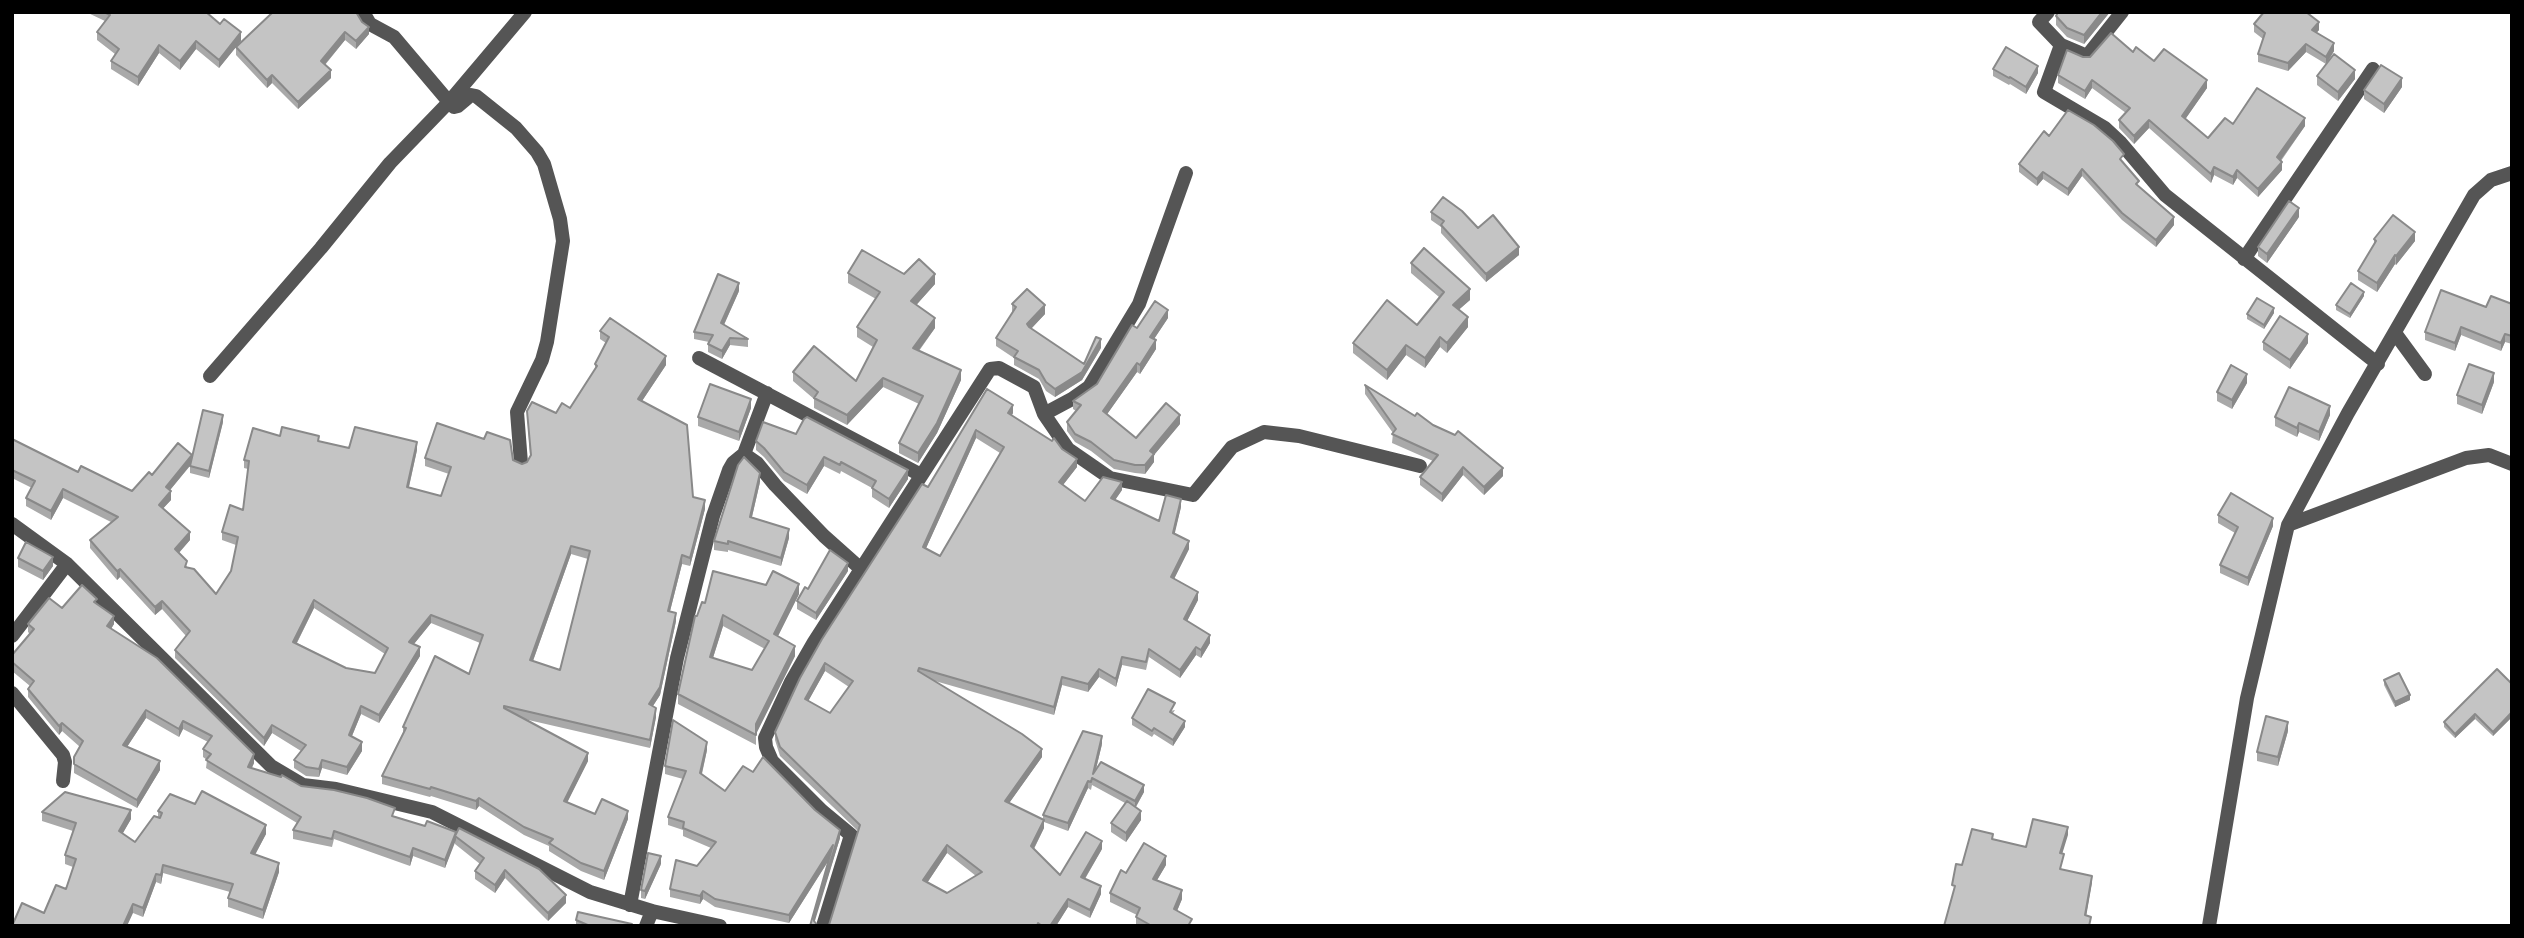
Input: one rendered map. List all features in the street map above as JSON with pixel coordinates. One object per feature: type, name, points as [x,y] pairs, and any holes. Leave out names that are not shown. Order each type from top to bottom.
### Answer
[{"type":"street","points":[[363,12],[370,24],[394,37],[454,107],[471,95],[476,96],[526,138],[544,164],[562,228],[563,241],[547,342],[517,412],[521,463]]},
{"type":"street","points":[[210,376],[321,248],[390,163],[449,102],[525,12]]},
{"type":"street","points":[[2048,12],[2039,22],[2061,45],[2087,56],[2122,12]]},
{"type":"street","points":[[2061,45],[2044,92],[2105,128],[2165,195],[2378,364]]},
{"type":"street","points":[[2244,259],[2373,69]]},
{"type":"street","points":[[1044,414],[1089,387],[1139,304],[1185,173]]},
{"type":"street","points":[[2209,926],[2248,698],[2288,525],[2347,413],[2378,364],[2474,195],[2491,180],[2512,173]]},
{"type":"street","points":[[2395,332],[2425,374]]},
{"type":"street","points":[[699,358],[921,475]]},
{"type":"street","points":[[823,926],[851,835],[822,811],[772,761],[765,738],[814,642],[993,367],[1034,387],[1044,414],[1068,449],[1110,478],[1193,495],[1232,447],[1264,432],[1299,436],[1420,466]]},
{"type":"street","points":[[631,905],[677,658],[713,516],[729,470],[744,454],[767,393]]},
{"type":"street","points":[[744,454],[757,463],[824,536],[860,569]]},
{"type":"street","points":[[2288,525],[2466,458],[2488,455],[2512,464]]},
{"type":"street","points":[[12,524],[67,564],[271,766],[303,785],[336,789],[432,812],[590,892],[652,911],[720,926]]},
{"type":"street","points":[[12,636],[67,564]]},
{"type":"street","points":[[12,693],[63,755],[63,781]]},
{"type":"street","points":[[646,926],[652,911]]},
{"type":"building","points":[[104,12],[206,12],[220,24],[224,19],[241,32],[219,60],[196,41],[180,61],[159,45],[138,77],[111,61],[119,49],[97,32],[110,15]]},
{"type":"building","points":[[273,12],[356,12],[369,27],[356,41],[345,32],[321,61],[331,70],[298,102],[272,75],[267,80],[236,47]]},
{"type":"building","points":[[2058,12],[2102,12],[2084,35],[2067,28],[2056,16]]},
{"type":"building","points":[[2264,12],[2306,12],[2319,22],[2312,30],[2334,43],[2326,57],[2306,44],[2288,63],[2258,54],[2265,33],[2254,24]]},
{"type":"building","points":[[2111,33],[2133,52],[2136,47],[2154,61],[2164,49],[2207,80],[2182,116],[2208,138],[2225,118],[2233,124],[2257,88],[2305,118],[2277,157],[2282,162],[2258,189],[2237,170],[2233,177],[2214,167],[2211,174],[2149,120],[2134,136],[2119,120],[2130,108],[2092,80],[2085,91],[2058,75],[2067,50],[2090,57]]},
{"type":"building","points":[[2006,47],[2038,66],[2026,87],[1993,69]]},
{"type":"building","points":[[2334,54],[2355,70],[2338,92],[2317,76]]},
{"type":"building","points":[[2381,65],[2402,78],[2384,104],[2364,90]]},
{"type":"building","points":[[2068,110],[2094,125],[2113,141],[2124,154],[2120,159],[2139,181],[2136,184],[2174,217],[2156,240],[2122,213],[2082,169],[2068,189],[2043,172],[2037,179],[2019,164],[2044,131],[2049,136]]},
{"type":"building","points":[[1443,197],[1462,211],[1478,228],[1493,215],[1519,247],[1486,274],[1441,225],[1444,221],[1431,212]]},
{"type":"building","points":[[2289,201],[2299,208],[2267,254],[2258,247]]},
{"type":"building","points":[[2393,215],[2415,232],[2395,255],[2377,283],[2358,271],[2376,241],[2374,239]]},
{"type":"building","points":[[1424,248],[1470,289],[1453,305],[1468,317],[1447,343],[1440,337],[1425,358],[1406,345],[1387,370],[1353,343],[1387,300],[1417,325],[1444,292],[1411,263]]},
{"type":"building","points":[[862,250],[904,274],[919,259],[935,274],[911,301],[935,318],[913,348],[961,370],[937,423],[918,453],[899,443],[923,396],[883,378],[847,415],[814,398],[818,392],[793,372],[814,346],[856,381],[877,340],[857,327],[880,292],[848,273]]},
{"type":"building","points":[[718,274],[739,283],[721,323],[748,339],[730,338],[722,351],[708,344],[713,335],[694,332]]},
{"type":"building","points":[[2351,283],[2364,292],[2350,314],[2336,305]]},
{"type":"building","points":[[1027,289],[1045,305],[1027,324],[1029,327],[1084,364],[1096,337],[1101,339],[1082,372],[1055,389],[1046,382],[1039,370],[1014,357],[1018,351],[996,338],[1016,307],[1012,304]]},
{"type":"building","points":[[2441,290],[2486,307],[2491,296],[2512,304],[2512,336],[2505,334],[2501,343],[2461,327],[2455,343],[2425,332]]},
{"type":"building","points":[[2257,298],[2274,308],[2264,325],[2247,314]]},
{"type":"building","points":[[1155,301],[1168,310],[1150,337],[1156,340],[1140,365],[1137,363],[1103,411],[1136,438],[1166,403],[1180,415],[1150,451],[1154,454],[1145,465],[1135,465],[1114,460],[1091,442],[1075,434],[1067,422],[1081,405],[1073,401],[1097,384],[1132,325],[1137,328]]},
{"type":"building","points":[[2280,316],[2308,334],[2290,360],[2263,342]]},
{"type":"building","points":[[610,318],[666,356],[638,399],[687,425],[693,497],[705,500],[690,558],[682,555],[668,611],[676,613],[660,687],[649,704],[656,708],[650,740],[504,706],[588,753],[564,801],[595,814],[602,799],[628,811],[604,871],[581,863],[549,843],[553,839],[524,827],[479,798],[476,801],[382,776],[406,728],[403,727],[435,656],[469,674],[483,635],[431,615],[409,642],[420,647],[379,715],[361,706],[349,735],[362,742],[347,767],[322,760],[319,769],[306,767],[294,760],[306,745],[272,725],[264,738],[175,650],[190,631],[162,601],[155,607],[120,569],[117,571],[90,540],[118,517],[63,489],[51,511],[26,498],[35,481],[12,470],[12,439],[78,472],[81,466],[132,491],[149,472],[152,475],[178,443],[192,455],[166,487],[171,491],[159,505],[190,532],[175,549],[187,561],[185,567],[194,569],[216,594],[231,571],[238,537],[222,532],[230,505],[243,510],[249,461],[244,460],[253,428],[280,436],[282,427],[319,436],[318,441],[349,448],[355,427],[417,442],[407,487],[441,496],[451,467],[425,458],[437,423],[484,439],[487,432],[510,440],[513,460],[522,464],[527,462],[531,455],[527,411],[532,402],[556,413],[562,403],[570,408],[597,366],[595,364],[609,337],[600,331]],"holes":[[[571,546],[590,551],[560,670],[530,660]],[[314,600],[388,648],[375,673],[346,668],[293,642]]]},
{"type":"building","points":[[2469,364],[2494,373],[2482,405],[2457,395]]},
{"type":"building","points":[[2231,365],[2247,374],[2232,400],[2217,392]]},
{"type":"building","points":[[710,384],[751,399],[739,432],[698,417]]},
{"type":"building","points":[[1365,385],[1415,416],[1417,413],[1433,425],[1455,435],[1458,431],[1503,468],[1484,487],[1463,467],[1442,494],[1420,477],[1438,455],[1392,434],[1396,429]]},
{"type":"building","points":[[2289,387],[2330,406],[2319,432],[2299,423],[2297,428],[2275,417]]},
{"type":"building","points":[[987,389],[1013,405],[1008,413],[1052,441],[1054,438],[1062,449],[1077,459],[1059,482],[1085,501],[1103,477],[1122,482],[1111,498],[1159,521],[1166,495],[1181,499],[1173,533],[1189,541],[1171,577],[1198,592],[1184,619],[1210,635],[1201,650],[1196,647],[1180,670],[1149,649],[1146,662],[1122,657],[1116,679],[1099,669],[1088,684],[1062,677],[1054,707],[919,668],[918,671],[1042,749],[1005,801],[1044,820],[1031,846],[1060,875],[1086,832],[1102,841],[1081,877],[1101,886],[1090,910],[1068,899],[1050,926],[1038,923],[1037,926],[827,926],[860,825],[780,747],[775,732],[822,639],[922,484],[928,487]],"holes":[[[976,430],[1004,447],[940,556],[923,547]],[[825,663],[853,681],[830,713],[805,699]],[[947,845],[982,872],[947,893],[923,880]]]},
{"type":"building","points":[[203,410],[223,415],[209,471],[190,466]]},
{"type":"building","points":[[807,417],[908,470],[889,499],[872,488],[876,481],[841,462],[840,465],[824,457],[807,485],[784,472],[756,441],[763,422],[796,434]]},
{"type":"building","points":[[744,457],[760,473],[750,517],[789,529],[781,558],[728,541],[728,544],[714,541],[738,465]]},
{"type":"building","points":[[2231,493],[2273,518],[2248,578],[2220,565],[2238,527],[2218,515]]},
{"type":"building","points":[[26,542],[53,557],[43,571],[18,558]]},
{"type":"building","points":[[830,550],[848,563],[816,613],[797,601],[805,587],[808,589]]},
{"type":"building","points":[[713,571],[766,585],[773,571],[799,584],[774,634],[795,646],[756,724],[756,735],[678,694],[695,616],[702,602],[705,603]],"holes":[[[723,615],[769,641],[752,670],[710,657]]]},
{"type":"building","points":[[82,585],[97,599],[94,602],[114,616],[107,626],[157,658],[254,754],[248,767],[281,777],[282,775],[301,786],[367,798],[395,808],[392,816],[425,826],[427,821],[456,832],[445,860],[413,848],[410,857],[334,831],[332,839],[293,830],[301,817],[206,760],[211,754],[203,749],[212,736],[183,721],[179,729],[146,710],[123,745],[160,761],[137,800],[74,764],[74,757],[83,741],[62,723],[59,726],[28,689],[34,681],[12,662],[12,655],[34,629],[28,624],[49,598],[62,608]]},
{"type":"building","points":[[2497,669],[2512,684],[2512,712],[2493,732],[2475,714],[2455,734],[2444,722]]},
{"type":"building","points":[[2399,673],[2410,695],[2395,702],[2384,680]]},
{"type":"building","points":[[1148,689],[1175,703],[1170,712],[1185,721],[1173,740],[1132,718]]},
{"type":"building","points":[[2266,716],[2288,722],[2278,757],[2257,752]]},
{"type":"building","points":[[673,720],[707,742],[700,773],[725,791],[743,766],[753,772],[763,757],[815,810],[840,830],[814,916],[818,926],[810,926],[833,845],[789,915],[715,899],[703,891],[700,896],[670,889],[676,860],[697,866],[716,842],[683,828],[684,822],[668,817],[686,771],[665,766]]},
{"type":"building","points":[[1083,731],[1102,736],[1093,774],[1101,762],[1144,785],[1135,801],[1092,778],[1091,782],[1088,781],[1068,823],[1043,815]]},
{"type":"building","points":[[202,791],[266,825],[251,853],[279,863],[263,910],[228,898],[233,884],[163,865],[161,875],[156,874],[143,908],[133,904],[123,926],[12,926],[22,903],[44,913],[56,885],[66,889],[76,859],[65,855],[76,823],[42,812],[65,792],[131,810],[119,831],[135,842],[154,816],[160,818],[162,813],[158,811],[170,794],[195,804]]},
{"type":"building","points":[[1127,801],[1141,811],[1126,833],[1111,823]]},
{"type":"building","points":[[2033,819],[2068,827],[2060,853],[2064,854],[2060,869],[2092,876],[2085,915],[2091,917],[2089,926],[1944,926],[1955,886],[1952,885],[1956,864],[1962,865],[1972,829],[1993,834],[1992,839],[2026,847]]},
{"type":"building","points":[[459,828],[539,869],[566,895],[548,913],[505,870],[495,885],[475,871],[484,858],[455,836]]},
{"type":"building","points":[[1144,843],[1166,856],[1153,879],[1182,890],[1174,909],[1192,919],[1188,926],[1152,926],[1136,917],[1140,908],[1110,893],[1121,870],[1126,873]]},
{"type":"building","points":[[648,853],[661,856],[645,891],[641,890]]},
{"type":"building","points":[[578,912],[632,924],[590,926],[576,920]]}]
